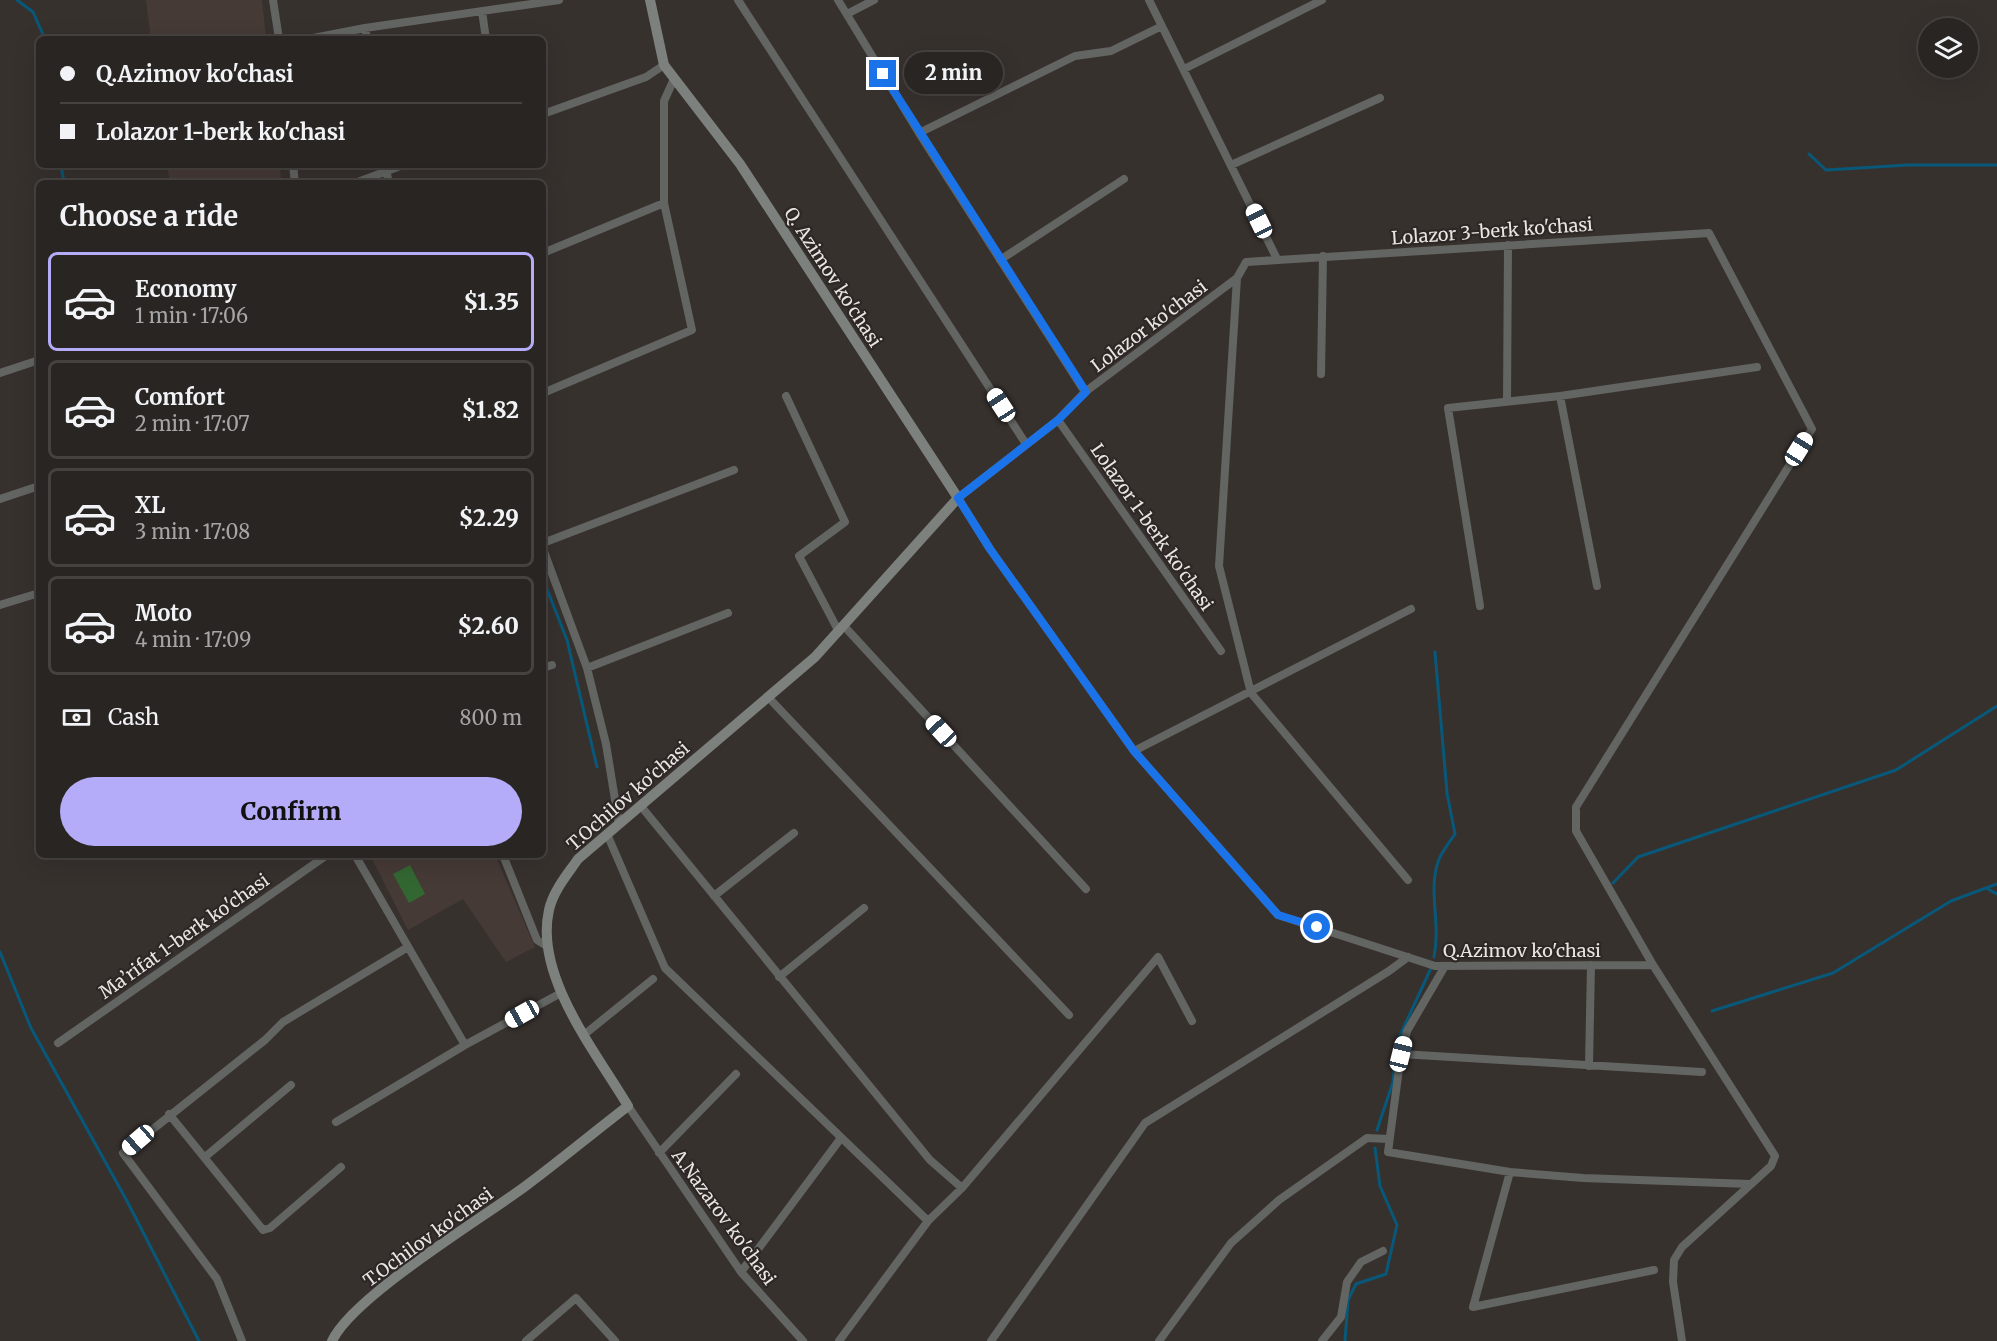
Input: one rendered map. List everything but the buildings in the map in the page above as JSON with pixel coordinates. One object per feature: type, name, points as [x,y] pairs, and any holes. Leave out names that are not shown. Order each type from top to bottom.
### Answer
[{"type":"main road","points":[[650,0],[664,65]]},
{"type":"main road","name":"Q. Azimov ko'chasi","points":[[664,65],[740,164],[958,498]]},
{"type":"main road","name":"T.Ochilov ko'chasi","points":[[332,1341],[337,1332],[371,1299],[528,1184],[628,1106],[561,993],[551,969],[548,947],[548,911],[557,888],[578,859],[815,657],[958,498]]},
{"type":"street","points":[[273,0],[279,36]]},
{"type":"street","points":[[324,36],[559,0]]},
{"type":"street","points":[[738,0],[1026,444]]},
{"type":"street","points":[[838,0],[918,134],[1086,392]]},
{"type":"street","points":[[847,14],[874,0]]},
{"type":"street","points":[[1149,0],[1278,259]]},
{"type":"street","points":[[1184,69],[1322,0]]},
{"type":"street","points":[[482,11],[486,36]]},
{"type":"street","points":[[918,134],[1075,56],[1111,51],[1162,26]]},
{"type":"street","points":[[365,28],[366,36]]},
{"type":"street","points":[[546,113],[646,77],[664,65]]},
{"type":"street","points":[[546,392],[692,330],[664,203],[664,101],[674,79]]},
{"type":"street","points":[[1231,165],[1380,98]]},
{"type":"street","points":[[361,180],[385,168]]},
{"type":"street","points":[[1000,260],[1124,179]]},
{"type":"street","points":[[546,252],[664,203]]},
{"type":"street","name":"Lolazor 3-berk ko'chasi","points":[[1278,259],[1709,233],[1812,429],[1576,807],[1576,831],[1653,965]]},
{"type":"street","points":[[1507,401],[1508,245]]},
{"type":"street","points":[[1321,374],[1323,256]]},
{"type":"street","name":"Lolazor ko'chasi","points":[[958,498],[1058,420],[1086,392],[1237,278],[1246,262],[1278,259]]},
{"type":"street","points":[[1237,278],[1219,566],[1251,693],[1408,880]]},
{"type":"street","points":[[0,374],[36,361]]},
{"type":"street","points":[[1480,606],[1448,408],[1560,396],[1757,367]]},
{"type":"street","points":[[786,396],[845,522],[799,556],[842,629],[1086,889]]},
{"type":"street","points":[[1560,396],[1597,586]]},
{"type":"street","name":"Lolazor 1-berk ko'chasi","points":[[1058,420],[1221,651]]},
{"type":"street","points":[[546,542],[734,470]]},
{"type":"street","points":[[0,499],[36,487]]},
{"type":"street","name":"Q.Azimov ko'chasi","points":[[958,498],[990,549],[1134,751],[1278,915],[1435,966],[1653,965]]},
{"type":"street","points":[[546,557],[587,668],[606,744],[619,824]]},
{"type":"street","points":[[0,605],[36,594]]},
{"type":"street","points":[[1134,751],[1411,609]]},
{"type":"street","points":[[587,668],[728,613]]},
{"type":"street","points":[[546,667],[552,665]]},
{"type":"street","points":[[768,697],[1069,1015]]},
{"type":"street","points":[[640,805],[930,1161],[962,1188]]},
{"type":"street","points":[[714,896],[794,833]]},
{"type":"street","points":[[607,834],[665,968],[928,1221]]},
{"type":"street","name":"Ma’rifat 1-berk ko'chasi","points":[[58,1042],[323,858]]},
{"type":"street","points":[[357,858],[465,1045]]},
{"type":"street","points":[[504,858],[537,940],[548,947]]},
{"type":"street","points":[[779,977],[864,908]]},
{"type":"street","points":[[242,1341],[217,1279],[123,1153],[169,1114],[265,1040],[283,1022],[408,947]]},
{"type":"street","points":[[839,1341],[928,1221],[962,1188],[1158,957],[1192,1021]]},
{"type":"street","points":[[991,1341],[1145,1123],[1408,957]]},
{"type":"street","points":[[1589,1066],[1591,965]]},
{"type":"street","points":[[1653,965],[1775,1156],[1771,1167],[1682,1247],[1674,1260],[1673,1282],[1682,1341]]},
{"type":"street","points":[[1445,966],[1407,1031],[1401,1054],[1388,1152],[1510,1172],[1583,1178],[1750,1184]]},
{"type":"street","points":[[585,1034],[653,979]]},
{"type":"street","points":[[336,1122],[465,1045],[561,993]]},
{"type":"street","points":[[1401,1054],[1702,1072]]},
{"type":"street","points":[[660,1154],[736,1074]]},
{"type":"street","points":[[205,1157],[291,1085]]},
{"type":"street","name":"A.Nazarov ko'chasi","points":[[628,1106],[741,1272],[803,1341]]},
{"type":"street","points":[[169,1114],[263,1230],[270,1228],[341,1167]]},
{"type":"street","points":[[741,1272],[841,1138]]},
{"type":"street","points":[[1158,1341],[1231,1244],[1279,1200],[1367,1138],[1388,1139]]},
{"type":"street","points":[[1510,1172],[1473,1307],[1654,1270]]},
{"type":"street","points":[[1322,1341],[1341,1317],[1347,1282],[1362,1262],[1383,1251]]},
{"type":"street","points":[[526,1341],[576,1298],[615,1341]]},
{"type":"shaded area","points":[[146,0],[262,0],[266,36],[151,36]]},
{"type":"shaded area","points":[[168,168],[280,168],[281,180],[170,180]]},
{"type":"shaded area","points":[[372,858],[496,858],[535,947],[506,962],[463,899],[408,930]]},
{"type":"green space","points":[[410,865],[425,894],[409,903],[393,874]]},
{"type":"waterway","points":[[17,0],[33,12],[44,36]]},
{"type":"waterway","points":[[1809,154],[1826,170],[1908,165],[1997,165]]},
{"type":"waterway","points":[[62,168],[64,180]]},
{"type":"waterway","points":[[546,587],[567,640],[597,767]]},
{"type":"waterway","points":[[1434,957],[1436,945],[1435,873],[1441,855],[1455,834],[1447,793],[1435,652]]},
{"type":"waterway","points":[[1613,883],[1638,857],[1896,770],[1997,706]]},
{"type":"waterway","points":[[1712,1011],[1833,973],[1951,901],[1997,884]]},
{"type":"waterway","points":[[1986,888],[1997,894]]},
{"type":"waterway","points":[[0,952],[31,1028],[127,1201],[199,1341]]},
{"type":"waterway","points":[[1377,1130],[1393,1082],[1397,1042],[1432,966]]},
{"type":"waterway","points":[[1345,1341],[1348,1300],[1356,1284],[1386,1274],[1397,1225],[1380,1186],[1375,1148]]},
{"type":"route","points":[[883,74],[918,134],[1086,392],[1058,420],[958,498],[990,549],[1134,751],[1278,915],[1317,927]]}]
